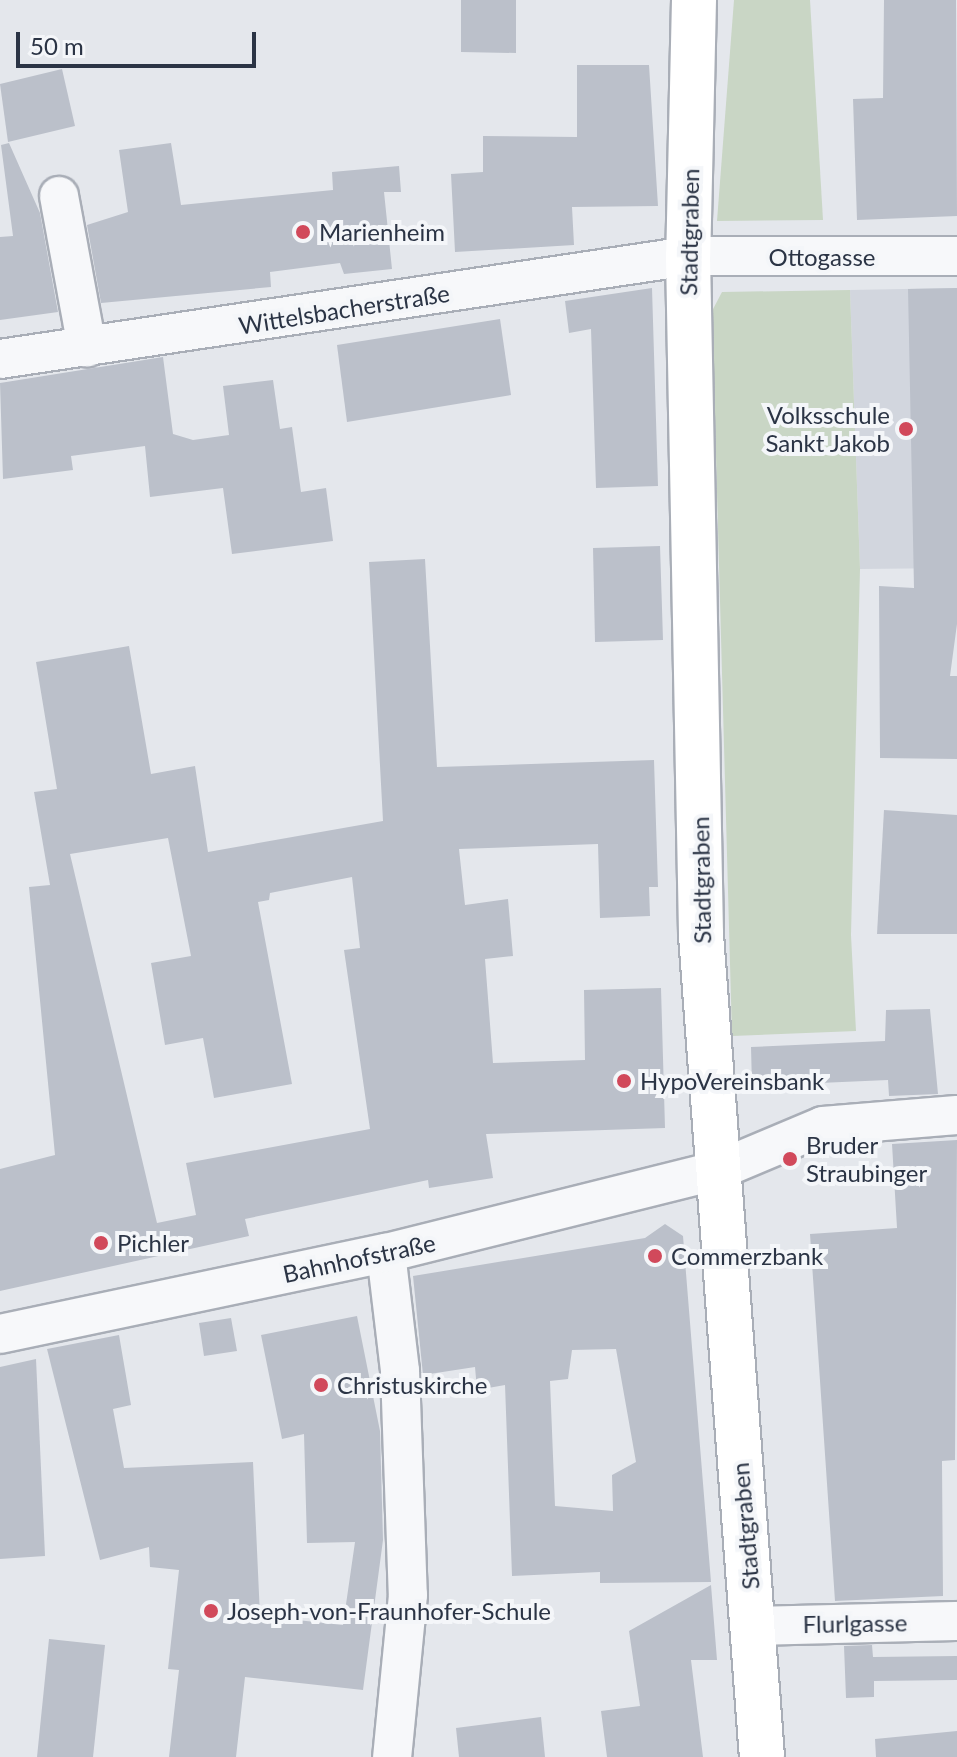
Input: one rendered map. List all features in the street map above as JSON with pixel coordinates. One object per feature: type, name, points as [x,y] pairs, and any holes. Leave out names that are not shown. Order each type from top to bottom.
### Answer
[{"type":"main road","name":"Stadtgraben","points":[[694,0],[688,256],[701,935],[716,1171],[762,1757]]},
{"type":"street","points":[[59,196],[87,347]]},
{"type":"street","name":"Ottogasse","points":[[688,256],[957,256]]},
{"type":"street","name":"Wittelsbacherstraße","points":[[0,359],[688,256]]},
{"type":"street","name":"Bahnhofstraße","points":[[0,1334],[386,1253],[716,1171],[823,1126],[957,1115]]},
{"type":"street","points":[[386,1253],[400,1371],[408,1595],[392,1757]]},
{"type":"street","name":"Flurlgasse","points":[[752,1626],[957,1621]]},
{"type":"shaded area","name":"Volksschule Sankt Jakob","points":[[957,288],[957,568],[860,569],[850,290]]},
{"type":"green space","points":[[734,0],[810,0],[823,220],[717,221]]},
{"type":"green space","points":[[850,290],[860,569],[851,935],[856,1031],[732,1036],[712,311],[722,292]]},
{"type":"building","points":[[461,0],[516,0],[516,53],[461,52]]},
{"type":"building","points":[[884,0],[956,0],[957,216],[857,220],[853,99],[883,98]]},
{"type":"building","points":[[577,65],[649,65],[658,206],[572,207],[574,245],[455,252],[451,174],[483,172],[483,136],[577,137]]},
{"type":"building","points":[[62,69],[75,126],[8,142],[0,84]]},
{"type":"building","points":[[9,143],[40,213],[58,312],[0,320],[0,237],[13,236],[1,145]]},
{"type":"building","points":[[171,143],[181,205],[333,190],[332,172],[399,166],[401,192],[384,192],[392,269],[344,274],[340,263],[270,272],[271,287],[101,303],[87,225],[128,212],[119,150]]},
{"type":"building","points":[[652,288],[658,486],[596,488],[591,329],[569,333],[565,301]]},
{"type":"building","points":[[957,288],[957,624],[950,676],[957,676],[957,759],[880,758],[879,586],[914,588],[908,289]]},
{"type":"building","points":[[500,319],[511,395],[347,422],[337,345]]},
{"type":"building","points":[[163,357],[173,434],[193,440],[229,435],[223,386],[273,380],[280,429],[292,427],[301,492],[326,488],[333,541],[232,554],[223,488],[150,497],[145,446],[71,456],[73,470],[3,479],[0,383]]},
{"type":"building","points":[[660,546],[663,640],[595,642],[593,548]]},
{"type":"building","points":[[425,559],[437,767],[654,760],[658,887],[649,887],[650,916],[600,918],[598,844],[459,849],[465,905],[508,899],[513,956],[485,959],[493,1063],[585,1060],[584,990],[661,988],[665,1128],[486,1134],[493,1178],[429,1188],[428,1180],[245,1219],[249,1236],[0,1291],[0,1169],[55,1155],[29,887],[50,885],[34,792],[57,789],[36,662],[129,646],[151,774],[195,766],[208,852],[383,821],[369,562]],"holes":[[[168,838],[191,956],[151,963],[165,1045],[203,1038],[214,1098],[292,1084],[258,902],[269,900],[270,893],[352,877],[360,948],[344,950],[370,1129],[186,1163],[196,1215],[157,1223],[70,854]]]},
{"type":"building","points":[[884,810],[957,815],[957,934],[877,934]]},
{"type":"building","points":[[930,1009],[938,1094],[889,1096],[888,1080],[752,1086],[751,1047],[885,1041],[886,1010]]},
{"type":"building","points":[[957,1140],[955,1460],[942,1461],[943,1596],[835,1601],[810,1234],[897,1228],[892,1144]]},
{"type":"building","points":[[665,1224],[683,1236],[711,1582],[600,1583],[600,1572],[512,1576],[505,1385],[477,1390],[475,1367],[423,1375],[413,1276],[645,1238]],"holes":[[[616,1349],[636,1462],[612,1475],[613,1511],[555,1506],[550,1381],[568,1379],[572,1350]]]},
{"type":"building","points":[[357,1316],[380,1431],[383,1540],[363,1690],[245,1677],[236,1757],[169,1757],[179,1670],[168,1669],[179,1570],[150,1567],[149,1547],[100,1560],[47,1349],[119,1335],[131,1405],[113,1409],[124,1468],[253,1462],[260,1616],[343,1625],[355,1542],[307,1543],[304,1434],[282,1439],[261,1335]]},
{"type":"building","points":[[231,1318],[237,1351],[204,1356],[199,1323]]},
{"type":"building","points":[[36,1359],[45,1556],[0,1559],[0,1367]]},
{"type":"building","points":[[711,1585],[717,1660],[691,1660],[703,1757],[607,1757],[601,1711],[640,1706],[629,1631]]},
{"type":"building","points":[[49,1639],[105,1645],[93,1757],[37,1757]]},
{"type":"building","points":[[872,1645],[873,1657],[957,1656],[957,1680],[874,1681],[874,1697],[846,1698],[844,1646]]},
{"type":"building","points":[[541,1717],[545,1757],[459,1757],[456,1728]]},
{"type":"building","points":[[957,1731],[957,1757],[876,1757],[875,1739]]},
{"type":"place","name":"Marienheim","points":[[303,232]]},
{"type":"place","name":"Volksschule Sankt Jakob","points":[[906,429]]},
{"type":"place","name":"HypoVereinsbank","points":[[624,1081]]},
{"type":"place","name":"Bruder Straubinger","points":[[790,1159]]},
{"type":"place","name":"Pichler","points":[[101,1243]]},
{"type":"place","name":"Commerzbank","points":[[655,1256]]},
{"type":"place","name":"Christuskirche","points":[[321,1385]]},
{"type":"place","name":"Joseph-von-Fraunhofer-Schule","points":[[211,1611]]}]
